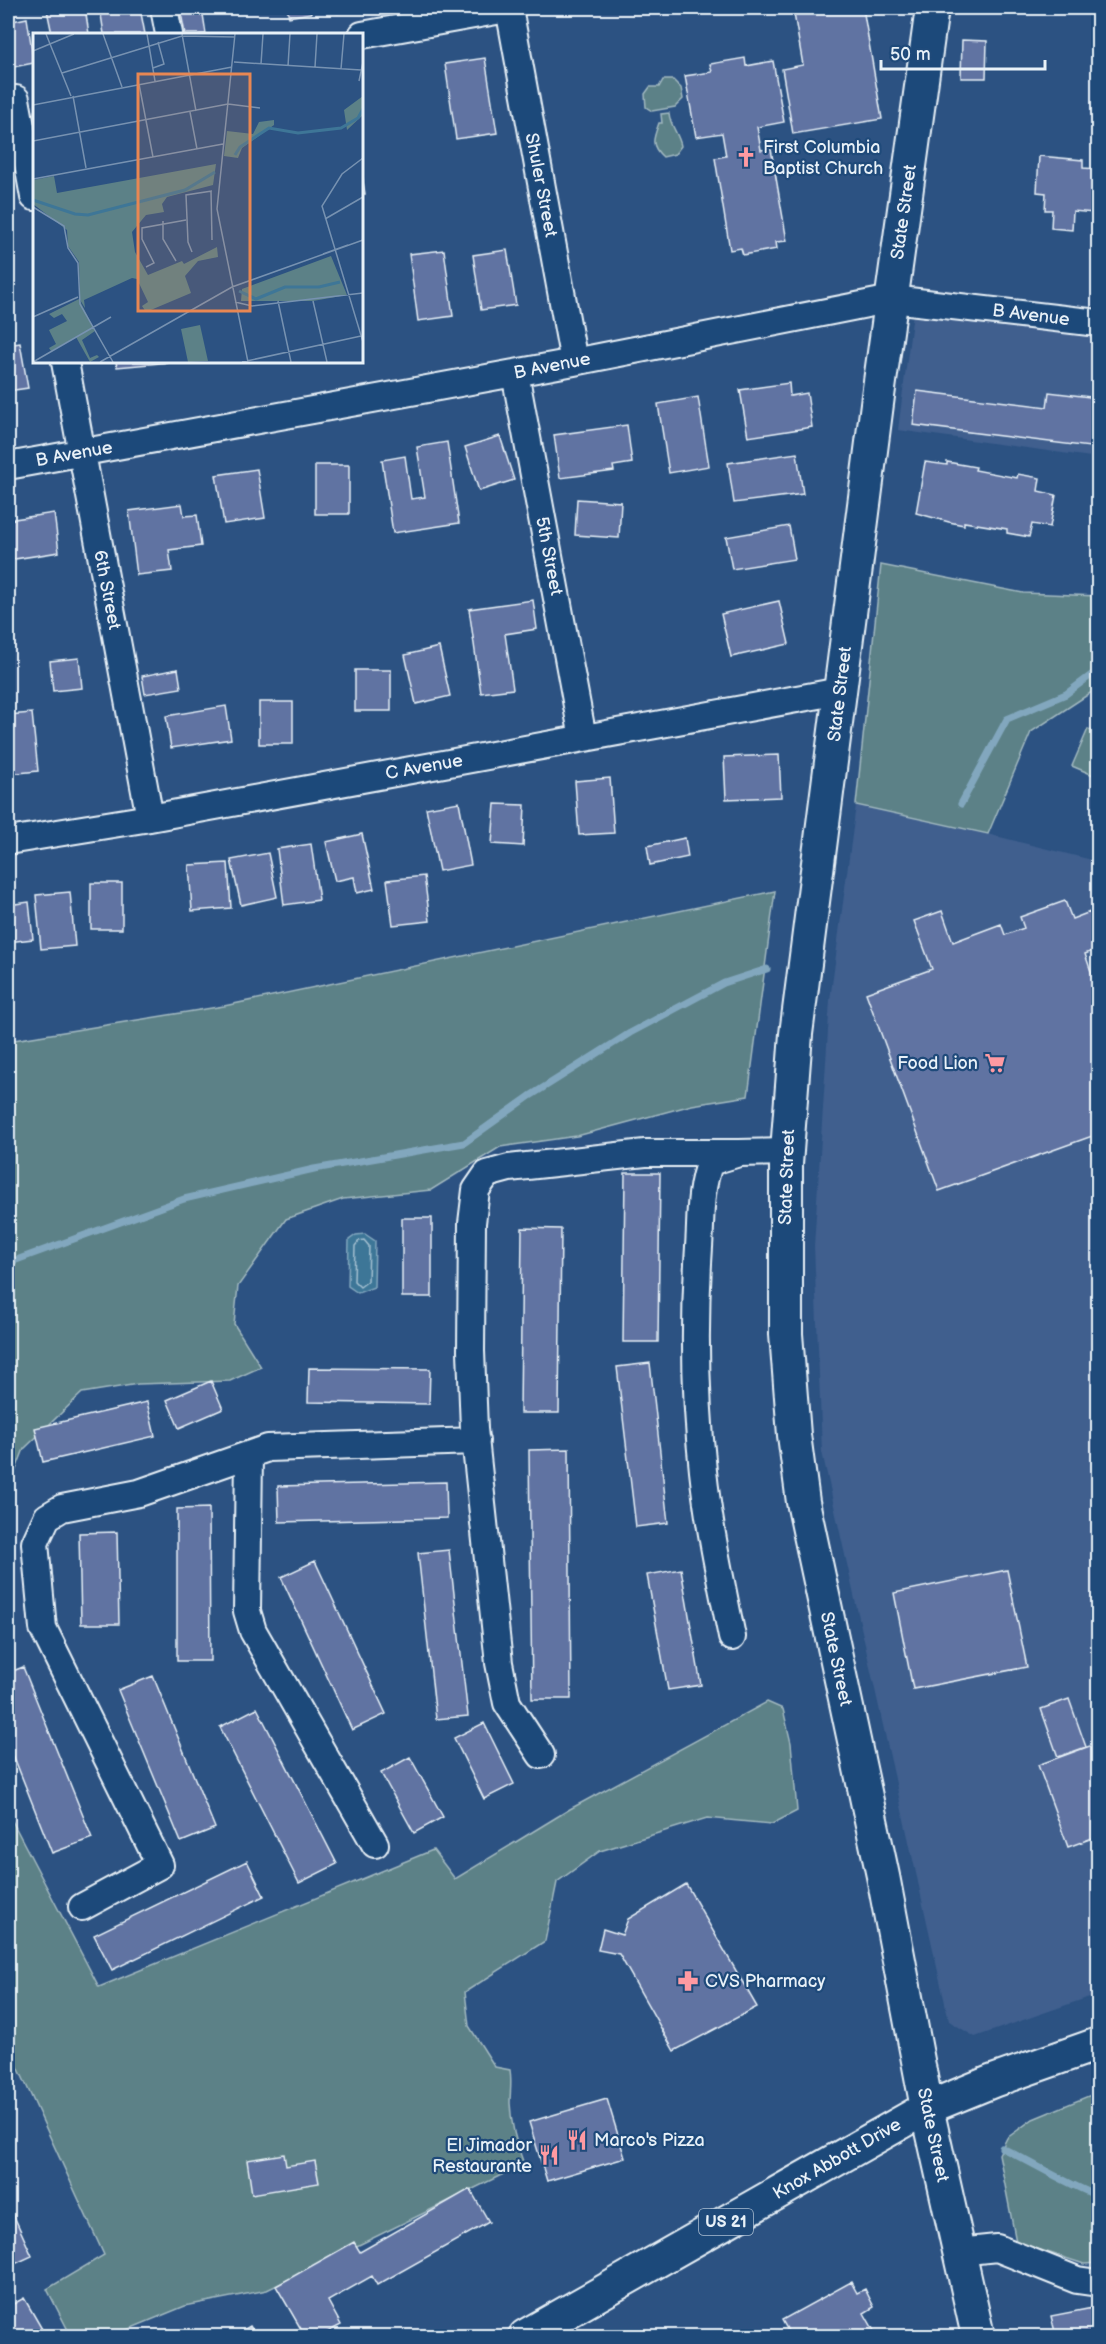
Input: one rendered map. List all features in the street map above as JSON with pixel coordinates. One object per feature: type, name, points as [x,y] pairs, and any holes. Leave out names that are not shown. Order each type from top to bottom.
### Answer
[{"type":"main road","name":"State Street","points":[[932,8],[796,1034],[786,1152],[786,1334],[798,1468],[815,1558],[883,1876],[927,2108],[978,2337]]},
{"type":"main road","name":"Knox Abbott Drive","points":[[525,2337],[927,2108],[993,2081],[1098,2044]]},
{"type":"street","points":[[164,8],[169,33]]},
{"type":"street","points":[[363,35],[510,8]]},
{"type":"street","name":"Shuler Street","points":[[510,8],[574,362]]},
{"type":"street","points":[[19,98],[33,190]]},
{"type":"street","name":"B Avenue","points":[[8,466],[574,362],[892,299],[1098,323]]},
{"type":"street","name":"6th Street","points":[[65,363],[150,818]]},
{"type":"street","name":"5th Street","points":[[515,373],[583,738]]},
{"type":"street","name":"C Avenue","points":[[8,841],[150,818],[840,691]]},
{"type":"street","points":[[542,1755],[507,1703],[499,1663],[476,1441],[471,1351],[472,1223],[476,1190],[487,1174],[509,1168],[645,1153],[786,1152]]},
{"type":"street","points":[[732,1637],[717,1564],[703,1471],[697,1369],[696,1282],[703,1179],[710,1162],[739,1153]]},
{"type":"street","points":[[82,1907],[160,1865],[43,1628],[35,1543],[47,1517],[62,1508],[139,1493],[268,1448],[476,1441]]},
{"type":"street","points":[[249,1455],[247,1611],[253,1631],[375,1844]]},
{"type":"street","points":[[958,2252],[997,2248],[1077,2280],[1098,2283]]},
{"type":"shaded area","points":[[913,313],[1098,335],[1098,458],[898,430]]},
{"type":"shaded area","points":[[856,805],[943,823],[1098,863],[1098,1994],[975,2037],[949,2021],[822,1452],[814,1246],[830,1000]]},
{"type":"green space","points":[[663,80],[673,80],[681,88],[683,99],[675,107],[652,111],[646,107],[645,94],[650,87],[659,87]]},
{"type":"green space","points":[[669,113],[681,146],[675,154],[663,157],[654,145],[654,138],[659,123],[662,123],[661,114]]},
{"type":"green space","points":[[881,565],[1023,593],[1098,596],[1098,688],[1031,732],[988,834],[856,805]]},
{"type":"green space","points":[[1088,729],[1098,734],[1098,777],[1072,766]]},
{"type":"green space","points":[[775,891],[748,1096],[692,1105],[577,1136],[500,1147],[431,1190],[343,1199],[286,1219],[238,1286],[234,1324],[261,1367],[230,1381],[138,1384],[82,1393],[24,1449],[8,1490],[8,1041],[224,1006]]},
{"type":"green space","points":[[767,1702],[783,1709],[791,1743],[797,1811],[772,1824],[707,1818],[600,1851],[557,1882],[545,1941],[465,1992],[469,2026],[495,2067],[510,2070],[511,2119],[524,2164],[267,2290],[185,2306],[112,2336],[71,2336],[47,2289],[104,2255],[8,2045],[8,1813],[99,1987],[433,1850],[455,1879],[570,1809]]},
{"type":"green space","points":[[1098,2092],[1098,2263],[1084,2264],[1016,2242],[999,2154],[1007,2138],[1033,2119]]},
{"type":"water","points":[[365,1234],[375,1241],[374,1287],[358,1293],[348,1286],[349,1240],[356,1235]]},
{"type":"building","points":[[85,8],[89,33],[52,33],[47,10]]},
{"type":"building","points":[[100,8],[140,8],[145,33],[104,33]]},
{"type":"building","points":[[180,8],[202,8],[206,33],[185,33]]},
{"type":"building","points":[[287,8],[310,8],[311,13],[289,17]]},
{"type":"building","points":[[336,8],[358,8],[358,9],[337,13]]},
{"type":"building","points":[[793,8],[863,8],[882,119],[793,134],[782,69],[803,65]]},
{"type":"building","points":[[27,18],[33,63],[8,68],[8,22]]},
{"type":"building","points":[[962,40],[987,41],[986,78],[961,78]]},
{"type":"building","points":[[485,58],[497,133],[456,139],[445,64]]},
{"type":"building","name":"First Columbia Baptist Church","points":[[745,58],[746,66],[773,61],[784,122],[757,127],[761,150],[771,149],[787,241],[776,242],[777,249],[743,255],[741,248],[730,250],[715,158],[726,156],[722,133],[696,137],[685,76],[712,72],[710,64]]},
{"type":"building","points":[[1039,156],[1083,160],[1083,168],[1098,169],[1098,209],[1094,208],[1094,213],[1073,211],[1072,230],[1051,228],[1052,210],[1045,210],[1046,193],[1037,192]]},
{"type":"building","points":[[444,250],[453,316],[418,321],[409,254]]},
{"type":"building","points":[[507,250],[516,305],[481,310],[473,255]]},
{"type":"building","points":[[20,343],[28,388],[8,391],[8,345]]},
{"type":"building","points":[[116,363],[161,363],[117,367]]},
{"type":"building","points":[[789,383],[790,396],[807,393],[812,427],[748,437],[740,390]]},
{"type":"building","points":[[917,391],[1047,407],[1049,392],[1098,398],[1098,448],[913,425]]},
{"type":"building","points":[[698,397],[709,466],[669,473],[658,404]]},
{"type":"building","points":[[627,425],[632,463],[613,466],[614,471],[560,478],[554,435]]},
{"type":"building","points":[[500,436],[514,480],[479,491],[465,447]]},
{"type":"building","points":[[447,442],[459,523],[393,533],[382,460],[405,456],[411,499],[425,497],[417,447]]},
{"type":"building","points":[[797,453],[803,494],[734,503],[728,463]]},
{"type":"building","points":[[925,462],[947,465],[947,462],[976,467],[975,470],[1017,478],[1018,474],[1040,478],[1038,491],[1056,495],[1050,527],[1032,524],[1029,537],[1007,533],[1007,529],[964,522],[964,525],[916,513]]},
{"type":"building","points":[[315,465],[349,465],[349,514],[315,514]]},
{"type":"building","points":[[257,469],[265,518],[224,524],[216,475]]},
{"type":"building","points":[[577,499],[621,502],[619,538],[575,535]]},
{"type":"building","points":[[182,504],[184,516],[197,515],[201,546],[169,550],[172,571],[137,575],[129,511]]},
{"type":"building","points":[[54,513],[59,552],[8,560],[8,520]]},
{"type":"building","points":[[789,526],[795,559],[732,569],[726,537]]},
{"type":"building","points":[[533,600],[537,629],[505,634],[513,689],[481,693],[469,609]]},
{"type":"building","points":[[779,601],[789,644],[731,657],[721,614]]},
{"type":"building","points":[[439,647],[450,696],[416,704],[405,655]]},
{"type":"building","points":[[79,658],[82,688],[53,691],[50,661]]},
{"type":"building","points":[[178,669],[181,688],[145,694],[142,676]]},
{"type":"building","points":[[355,670],[391,670],[391,711],[355,711]]},
{"type":"building","points":[[259,702],[293,702],[293,744],[259,744]]},
{"type":"building","points":[[226,706],[231,739],[171,748],[166,716]]},
{"type":"building","points":[[32,713],[38,771],[8,774],[8,715]]},
{"type":"building","points":[[779,755],[781,797],[726,799],[724,757]]},
{"type":"building","points":[[610,778],[614,833],[579,835],[575,781]]},
{"type":"building","points":[[459,802],[471,865],[439,871],[426,808]]},
{"type":"building","points":[[495,804],[525,805],[523,846],[492,844]]},
{"type":"building","points":[[362,834],[374,889],[357,893],[354,877],[335,881],[326,842]]},
{"type":"building","points":[[685,838],[688,857],[650,865],[647,846]]},
{"type":"building","points":[[311,844],[319,900],[284,905],[277,849]]},
{"type":"building","points":[[268,853],[277,897],[241,905],[231,860]]},
{"type":"building","points":[[228,863],[231,908],[192,911],[189,865]]},
{"type":"building","points":[[424,876],[430,921],[393,925],[387,880]]},
{"type":"building","points":[[91,883],[122,883],[122,929],[91,929]]},
{"type":"building","points":[[70,892],[75,946],[41,949],[36,895]]},
{"type":"building","name":"Food Lion","points":[[1065,901],[1072,919],[1090,912],[1098,936],[1098,949],[1085,954],[1098,992],[1098,1134],[939,1191],[866,993],[932,969],[914,921],[942,911],[953,942],[1001,924],[1005,935],[1024,928],[1020,917]]},
{"type":"building","points":[[29,902],[33,939],[8,942],[8,905]]},
{"type":"building","points":[[625,1173],[660,1173],[658,1342],[623,1342]]},
{"type":"building","points":[[402,1218],[432,1218],[432,1297],[402,1297]]},
{"type":"building","points":[[522,1228],[561,1229],[559,1413],[520,1413]]},
{"type":"building","points":[[650,1363],[668,1523],[636,1527],[617,1367]]},
{"type":"building","points":[[309,1368],[430,1369],[429,1404],[308,1402]]},
{"type":"building","points":[[211,1381],[223,1409],[179,1428],[167,1400]]},
{"type":"building","points":[[147,1402],[155,1436],[43,1462],[35,1428]]},
{"type":"building","points":[[569,1449],[571,1699],[532,1699],[529,1450]]},
{"type":"building","points":[[446,1482],[447,1518],[279,1522],[278,1486]]},
{"type":"building","points":[[209,1508],[210,1661],[177,1661],[177,1509]]},
{"type":"building","points":[[117,1532],[119,1624],[81,1624],[79,1533]]},
{"type":"building","points":[[449,1550],[468,1716],[436,1719],[418,1553]]},
{"type":"building","points":[[315,1561],[386,1714],[352,1730],[281,1577]]},
{"type":"building","points":[[681,1569],[701,1685],[668,1690],[647,1575]]},
{"type":"building","points":[[1007,1570],[1027,1667],[913,1689],[894,1593]]},
{"type":"building","points":[[23,1667],[92,1838],[52,1853],[8,1742],[8,1673]]},
{"type":"building","points":[[153,1676],[215,1828],[181,1842],[118,1690]]},
{"type":"building","points":[[1069,1699],[1086,1747],[1058,1757],[1041,1709]]},
{"type":"building","points":[[257,1708],[337,1864],[299,1883],[220,1727]]},
{"type":"building","points":[[484,1723],[514,1784],[484,1799],[454,1738]]},
{"type":"building","points":[[1098,1743],[1098,1836],[1068,1847],[1038,1765]]},
{"type":"building","points":[[410,1757],[443,1817],[414,1833],[381,1773]]},
{"type":"building","points":[[247,1861],[264,1896],[112,1970],[94,1935]]},
{"type":"building","name":"CVS Pharmacy","points":[[686,1884],[757,2007],[674,2051],[619,1954],[598,1950],[603,1929],[622,1935],[628,1919]]},
{"type":"building","name":"Marco's Pizza","points":[[607,2099],[625,2158],[547,2181],[529,2122]]},
{"type":"building","points":[[284,2154],[286,2166],[315,2161],[319,2183],[252,2194],[247,2160]]},
{"type":"building","points":[[470,2189],[489,2222],[377,2285],[372,2276],[328,2301],[341,2325],[320,2336],[305,2336],[276,2286],[354,2242],[360,2252]]},
{"type":"building","points":[[8,2203],[32,2256],[8,2267]]},
{"type":"building","points":[[851,2282],[857,2293],[865,2289],[874,2307],[864,2313],[877,2336],[791,2336],[782,2320]]},
{"type":"building","points":[[24,2298],[46,2336],[8,2336],[8,2307]]},
{"type":"building","points":[[1098,2307],[1098,2336],[1056,2336],[1051,2316]]},
{"type":"building","points":[[250,2326],[256,2336],[233,2336]]},
{"type":"waterway","points":[[961,804],[1007,719],[1066,694],[1098,670]]},
{"type":"waterway","points":[[8,1263],[184,1199],[314,1169],[464,1143],[530,1096],[630,1033],[724,983],[767,969]]},
{"type":"waterway","points":[[1002,2148],[1098,2196]]},
{"type":"place","name":"First Columbia Baptist Church","points":[[746,157]]},
{"type":"place","name":"Food Lion","points":[[995,1063]]},
{"type":"place","name":"CVS Pharmacy","points":[[688,1981]]},
{"type":"place","name":"Marco's Pizza","points":[[577,2140]]},
{"type":"place","name":"El Jimador Restaurante","points":[[549,2155]]}]
